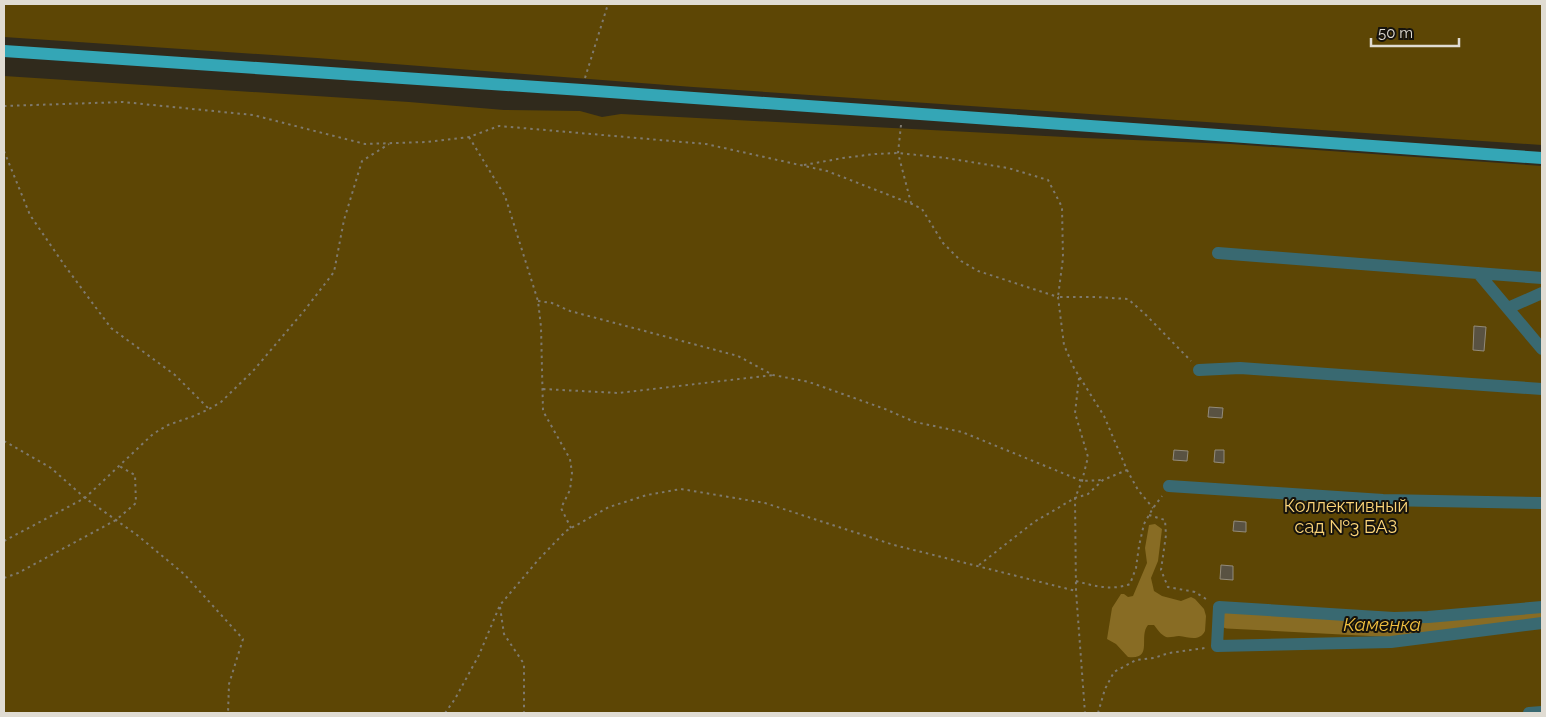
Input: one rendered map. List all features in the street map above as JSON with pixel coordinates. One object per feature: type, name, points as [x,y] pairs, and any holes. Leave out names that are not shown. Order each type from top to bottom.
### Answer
[{"type":"main road","points":[[4,51],[1542,158]]},
{"type":"lane","points":[[1218,252],[1542,278]]},
{"type":"lane","points":[[1478,273],[1542,349]]},
{"type":"lane","points":[[1508,308],[1542,293]]},
{"type":"lane","points":[[1199,370],[1240,368],[1542,389]]},
{"type":"lane","points":[[1169,486],[1383,500],[1542,503]]},
{"type":"lane","points":[[1542,607],[1428,617],[1394,618],[1219,607],[1217,646],[1391,642],[1542,623]]},
{"type":"lane","points":[[1529,713],[1542,712]]},
{"type":"path","points":[[582,90],[608,4]]},
{"type":"path","points":[[4,106],[132,103],[253,115],[365,144],[426,142],[469,137],[499,126],[706,144],[827,172],[912,204],[922,209],[943,243],[960,261],[978,271],[1058,298],[1097,297],[1128,300],[1145,314],[1199,370]]},
{"type":"path","points":[[902,113],[898,153],[912,204]]},
{"type":"path","points":[[469,137],[505,196],[538,302],[541,327],[543,411],[570,459],[572,473],[570,490],[561,508],[571,528]]},
{"type":"path","points":[[4,541],[85,498],[153,434],[168,424],[194,416],[221,402],[253,371],[334,272],[344,220],[362,162],[391,143]]},
{"type":"path","points":[[4,151],[30,215],[111,328],[175,375],[208,410]]},
{"type":"path","points":[[802,166],[859,156],[898,153],[946,158],[1008,168],[1048,180],[1062,207],[1062,258],[1058,298],[1064,345],[1079,376],[1104,416],[1126,470],[1138,490],[1153,508]]},
{"type":"path","points":[[538,302],[552,303],[570,311],[738,356],[773,374],[809,382],[885,409],[915,422],[962,432],[1082,481],[1103,480]]},
{"type":"path","points":[[543,389],[618,393],[773,374]]},
{"type":"path","points":[[1079,376],[1075,413],[1088,457],[1082,481],[1075,498],[1076,591],[1085,713]]},
{"type":"path","points":[[4,441],[51,468],[85,498],[137,535],[184,574],[243,639],[229,684],[228,713]]},
{"type":"path","points":[[4,578],[18,573],[116,520],[136,503],[135,475],[119,466]]},
{"type":"path","points":[[979,565],[1034,522],[1075,498],[1088,494],[1103,480],[1126,470]]},
{"type":"path","points":[[1076,581],[1097,586],[1121,588],[1130,584],[1136,568],[1138,546],[1144,524],[1169,486]]},
{"type":"path","points":[[444,713],[479,654],[500,605],[539,558],[571,528],[609,507],[648,495],[681,489],[765,503],[894,545],[1076,591]]},
{"type":"path","points":[[1149,516],[1165,520],[1166,535],[1161,570],[1168,587],[1195,592],[1219,607]]},
{"type":"path","points":[[500,605],[504,634],[524,664],[524,713]]},
{"type":"path","points":[[1098,713],[1105,689],[1114,672],[1136,660],[1217,646]]},
{"type":"green space","points":[[4,4],[1542,4],[1542,145],[693,87],[317,58],[4,37]]},
{"type":"green space","name":"Коллективный сад №3 БАЗ","points":[[4,76],[409,102],[504,110],[580,111],[602,117],[621,114],[1231,144],[1542,166],[1542,713],[4,713]]},
{"type":"shaded area","points":[[1155,524],[1162,529],[1158,561],[1151,578],[1154,591],[1162,596],[1181,601],[1191,597],[1195,599],[1204,609],[1206,616],[1205,631],[1197,638],[1168,637],[1164,636],[1154,625],[1148,625],[1145,630],[1144,647],[1141,655],[1128,657],[1116,644],[1107,639],[1112,608],[1121,594],[1128,597],[1133,596],[1147,563],[1145,548],[1149,525]]},
{"type":"building","points":[[1474,326],[1486,327],[1484,351],[1473,350]]},
{"type":"building","points":[[1209,407],[1223,408],[1222,418],[1208,417]]},
{"type":"building","points":[[1174,450],[1188,451],[1187,461],[1173,460]]},
{"type":"building","points":[[1215,450],[1224,450],[1224,463],[1214,462]]},
{"type":"building","points":[[1234,521],[1246,522],[1246,532],[1233,531]]},
{"type":"building","points":[[1221,565],[1233,566],[1233,580],[1220,579]]},
{"type":"waterway","name":"Каменка","points":[[1227,618],[1399,627],[1538,614]]}]
